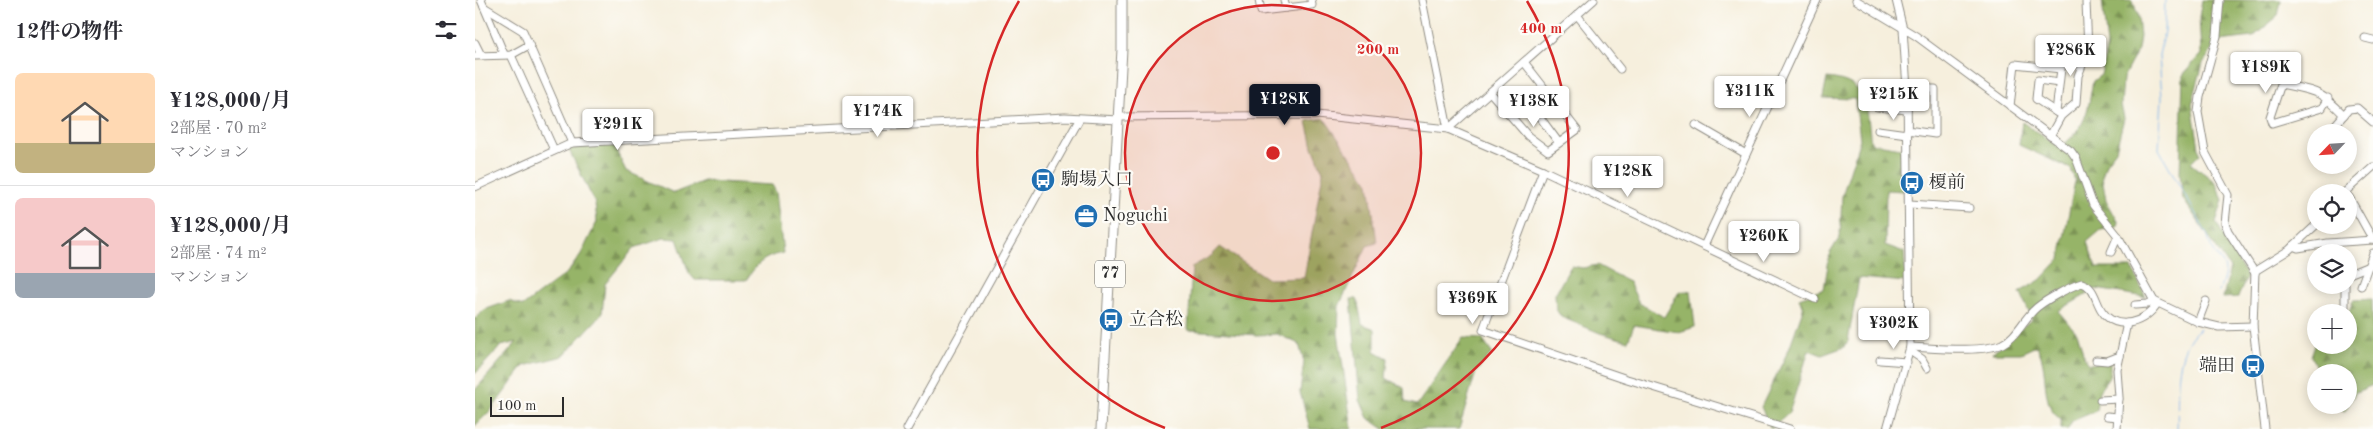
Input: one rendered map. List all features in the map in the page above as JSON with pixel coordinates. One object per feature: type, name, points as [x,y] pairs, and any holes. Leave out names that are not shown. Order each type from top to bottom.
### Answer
[{"type":"main road","name":"77","points":[[1101,429],[1118,118],[1122,0]]},
{"type":"street","points":[[1259,0],[1261,11],[1311,5],[1311,0]]},
{"type":"street","points":[[1284,0],[1286,8]]},
{"type":"street","points":[[1422,0],[1448,129]]},
{"type":"street","points":[[1448,129],[1594,0]]},
{"type":"street","points":[[1704,246],[1817,0]]},
{"type":"street","points":[[1856,0],[1903,29],[2071,151],[2076,158],[2093,204],[2118,236],[2156,302],[2198,322],[2219,327],[2253,326]]},
{"type":"street","points":[[1887,429],[1910,349],[1910,204],[1907,89],[1903,29],[1896,0]]},
{"type":"street","points":[[2220,0],[2217,36],[2200,97],[2198,112],[2205,152],[2228,195],[2225,224],[2227,231],[2255,274]]},
{"type":"street","points":[[2059,114],[2075,103],[2078,76],[2088,50],[2086,2]]},
{"type":"street","points":[[483,4],[523,31],[572,143]]},
{"type":"street","points":[[483,4],[554,150]]},
{"type":"street","points":[[1577,15],[1620,69]]},
{"type":"street","points":[[2365,38],[2373,40]]},
{"type":"street","points":[[475,43],[478,55],[508,54],[529,45]]},
{"type":"street","points":[[2050,136],[2059,114],[2059,83],[2064,43],[2088,44]]},
{"type":"street","points":[[1490,92],[1528,136],[1548,151],[1577,130],[1524,62]]},
{"type":"street","points":[[2010,106],[2015,64],[2061,68]]},
{"type":"street","points":[[2059,83],[2039,80],[2036,99],[2059,114]]},
{"type":"street","points":[[2328,98],[2322,108],[2272,122],[2270,117],[2281,84],[2316,91],[2328,98],[2344,115]]},
{"type":"street","points":[[1879,130],[1935,134],[1935,89],[1907,89]]},
{"type":"street","points":[[1509,114],[1528,101],[1559,143]]},
{"type":"street","points":[[1877,107],[1907,110]]},
{"type":"street","points":[[2336,124],[2349,109],[2357,108],[2373,122]]},
{"type":"street","points":[[475,187],[572,143],[1065,118],[1079,120],[1316,115],[1448,129],[1543,170],[1815,299]]},
{"type":"street","points":[[907,429],[1079,120]]},
{"type":"street","points":[[1696,125],[1746,154]]},
{"type":"street","points":[[2356,184],[2373,167]]},
{"type":"street","points":[[1543,170],[1483,330],[1627,379],[1790,429]]},
{"type":"street","points":[[1910,204],[1969,208]]},
{"type":"street","points":[[2291,248],[2373,240],[2357,211]]},
{"type":"street","points":[[2265,429],[2253,326],[2255,274],[2257,268],[2291,248],[2307,233]]},
{"type":"street","points":[[2111,252],[2118,236]]},
{"type":"street","points":[[2361,286],[2373,253]]},
{"type":"street","points":[[2357,271],[2369,266]]},
{"type":"street","points":[[1910,349],[1996,346],[2014,335],[2033,310],[2041,304],[2082,283],[2091,289],[2103,313],[2114,321],[2127,323],[2143,319],[2156,302]]},
{"type":"street","points":[[2198,322],[2206,301]]},
{"type":"street","points":[[2135,305],[2156,302]]},
{"type":"street","points":[[2117,429],[2119,400],[2117,370],[2127,323]]},
{"type":"street","points":[[1890,331],[1910,331]]},
{"type":"street","points":[[1910,349],[1922,359],[1927,368]]},
{"type":"street","points":[[2096,360],[2107,361],[2120,356]]},
{"type":"street","points":[[1880,360],[1907,362]]},
{"type":"street","points":[[2100,400],[2119,400]]},
{"type":"street","points":[[2107,416],[2118,416]]},
{"type":"green space","points":[[2102,0],[2133,0],[2138,17],[2140,36],[2138,49],[2123,78],[2121,105],[2124,118],[2116,150],[2106,163],[2102,176],[2106,200],[2119,223],[2117,227],[2101,230],[2087,242],[2096,268],[2132,268],[2146,297],[2096,289],[2058,311],[2077,333],[2084,357],[2089,364],[2110,362],[2110,376],[2099,391],[2096,411],[2072,421],[2068,429],[2061,429],[2061,419],[2049,405],[2043,364],[2036,346],[2021,353],[1992,353],[2032,319],[2020,292],[2040,280],[2060,259],[2075,181],[2071,169],[2019,145],[2022,122],[2060,148],[2081,126],[2087,111],[2093,81],[2101,75],[2107,45]]},
{"type":"green space","points":[[2202,0],[2281,0],[2278,16],[2253,37],[2219,41],[2203,63],[2192,104],[2200,154],[2191,163],[2215,182],[2223,200],[2216,222],[2247,277],[2238,297],[2223,298],[2230,268],[2183,199],[2180,174],[2183,75],[2201,54],[2199,17]]},
{"type":"green space","points":[[1827,78],[1841,80],[1852,85],[1864,98],[1871,143],[1901,148],[1904,191],[1886,190],[1885,245],[1904,252],[1906,282],[1859,278],[1848,341],[1844,347],[1822,355],[1809,350],[1789,413],[1771,429],[1761,407],[1789,349],[1803,309],[1799,298],[1824,289],[1830,253],[1840,237],[1842,196],[1860,139],[1855,99],[1823,98]]},
{"type":"green space","points":[[1324,118],[1369,183],[1377,243],[1367,246],[1339,306],[1338,333],[1352,429],[1310,429],[1300,392],[1304,362],[1299,344],[1277,334],[1257,335],[1188,330],[1192,267],[1211,256],[1220,247],[1268,279],[1304,278],[1323,172],[1313,147],[1307,121]]},
{"type":"green space","points":[[613,144],[626,171],[674,193],[704,181],[772,185],[776,192],[783,253],[761,262],[746,280],[695,280],[689,273],[677,239],[664,238],[634,248],[605,284],[602,314],[563,356],[524,366],[491,410],[475,426],[475,390],[517,342],[501,346],[475,374],[475,319],[484,310],[509,301],[523,306],[569,271],[581,254],[597,222],[595,203],[568,148]]},
{"type":"green space","points":[[1597,265],[1629,282],[1639,303],[1664,317],[1679,292],[1691,291],[1695,327],[1679,332],[1634,325],[1628,341],[1600,333],[1561,317],[1556,309],[1555,294],[1571,266],[1583,268]]},
{"type":"green space","points":[[1351,299],[1357,299],[1362,324],[1375,329],[1375,351],[1388,358],[1386,378],[1404,388],[1405,402],[1417,405],[1463,338],[1482,339],[1492,353],[1476,372],[1459,429],[1384,429],[1368,418],[1360,400]]},
{"type":"green space","points":[[2372,299],[2373,385],[2357,392],[2357,364],[2314,364],[2312,354],[2357,354],[2357,304],[2352,304],[2353,300]]},
{"type":"waterway","points":[[2165,0],[2164,31],[2159,56],[2162,97],[2159,149],[2208,236],[2211,247],[2225,268],[2225,275],[2219,292]]},
{"type":"waterway","points":[[2177,429],[2181,361],[2191,338],[2200,328]]},
{"type":"place","name":"駒場入口","points":[[1043,180]]},
{"type":"place","name":"榎前","points":[[1912,183]]},
{"type":"place","name":"Noguchi","points":[[1086,216]]},
{"type":"place","name":"立合松","points":[[1111,320]]},
{"type":"place","name":"端田","points":[[2253,366]]}]
